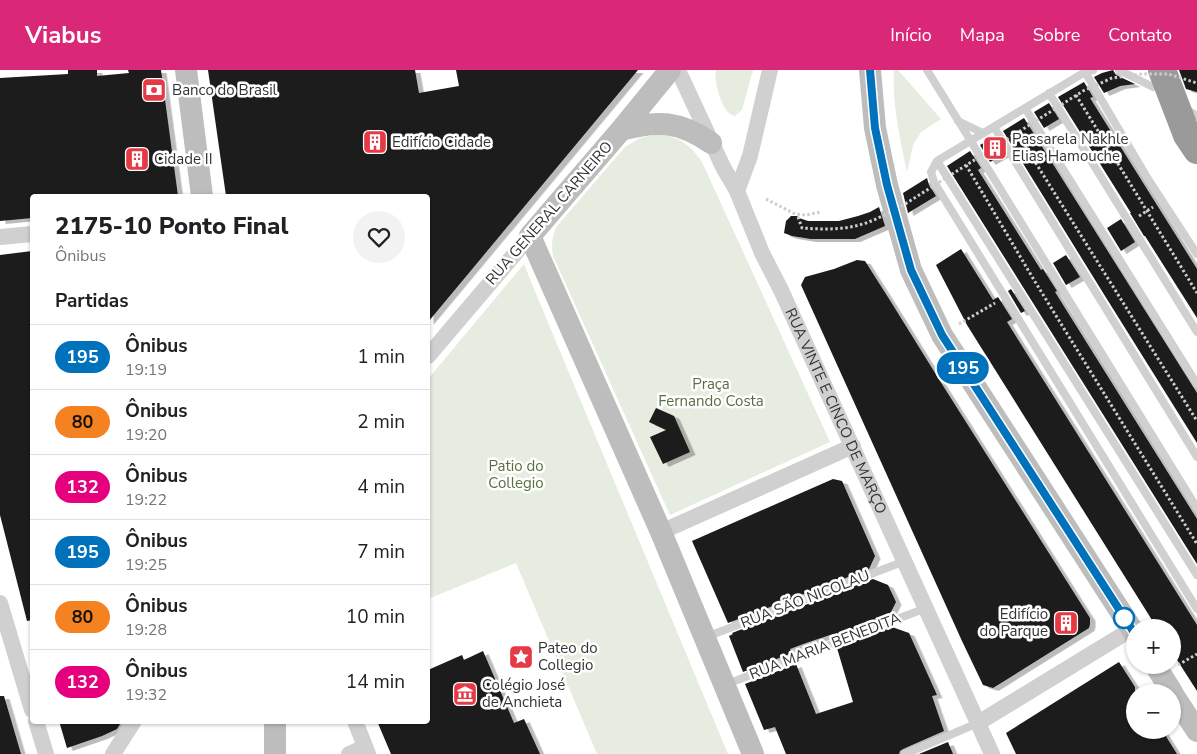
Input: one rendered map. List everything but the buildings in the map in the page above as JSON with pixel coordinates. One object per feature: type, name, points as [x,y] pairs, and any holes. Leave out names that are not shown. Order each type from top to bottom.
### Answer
[{"type":"highway","points":[[1158,82],[1194,134]]},
{"type":"street","points":[[186,70],[202,194]]},
{"type":"street","name":"RUA GENERAL CARNEIRO","points":[[430,354],[670,70]]},
{"type":"street","name":"RUA VINTE E CINCO DE MARÇO","points":[[678,70],[711,143],[737,191],[762,253],[781,290],[992,754]]},
{"type":"street","points":[[737,191],[750,156],[770,70]]},
{"type":"street","points":[[870,70],[875,128],[887,185],[911,270],[942,335],[1126,621]]},
{"type":"street","points":[[621,130],[640,124],[658,123],[686,129],[711,143]]},
{"type":"street","points":[[0,238],[30,234]]},
{"type":"street","points":[[530,236],[661,532],[753,754]]},
{"type":"street","points":[[661,532],[852,446]]},
{"type":"street","points":[[0,603],[30,703]]},
{"type":"street","points":[[978,723],[1126,636]]},
{"type":"street","points":[[1181,707],[1197,731]]},
{"type":"street","points":[[37,724],[46,754]]},
{"type":"street","points":[[114,753],[132,724]]},
{"type":"street","points":[[275,724],[275,754]]},
{"type":"street","points":[[283,724],[283,754]]},
{"type":"street","points":[[349,754],[367,751],[356,724]]},
{"type":"lane","points":[[927,70],[1197,508]]},
{"type":"lane","points":[[1119,70],[1158,82]]},
{"type":"lane","points":[[1197,254],[1148,179],[1089,71],[937,161],[932,172],[934,182],[1197,609]]},
{"type":"lane","points":[[1050,93],[1197,332]]},
{"type":"lane","points":[[1025,108],[1197,384]]},
{"type":"lane","points":[[958,120],[983,133]]},
{"type":"lane","points":[[994,127],[1197,456]]},
{"type":"lane","points":[[937,161],[1197,575]]},
{"type":"lane","name":"RUA SÃO NICOLAU","points":[[704,638],[905,561]]},
{"type":"lane","name":"RUA MARIA BENEDITA","points":[[725,684],[926,608]]},
{"type":"lane","points":[[905,754],[978,723]]},
{"type":"path","points":[[798,217],[802,228],[835,228],[851,227],[880,217],[905,204],[1076,95],[1112,78],[1142,74],[1168,74],[1197,83]]},
{"type":"path","points":[[1076,95],[1197,293]]},
{"type":"path","points":[[1017,133],[1197,421]]},
{"type":"path","points":[[966,165],[1034,280],[1197,544]]},
{"type":"path","points":[[766,200],[795,214],[806,215],[822,212]]},
{"type":"path","points":[[942,335],[984,310]]},
{"type":"green space","points":[[716,70],[753,70],[742,110],[735,116],[725,109],[720,98],[715,74]]},
{"type":"green space","points":[[894,70],[898,70],[941,119],[921,132],[913,145],[907,172],[895,109]]},
{"type":"green space","name":"Praça Fernando Costa","points":[[662,135],[682,141],[702,162],[830,442],[670,515],[553,256],[552,248],[557,226],[625,147],[640,138]]},
{"type":"green space","name":"Patio do Collegio","points":[[524,264],[728,754],[597,754],[516,563],[430,598],[430,377]]},
{"type":"bus line","name":"195","points":[[870,70],[875,128],[887,185],[911,270],[942,335],[1126,620]]},
{"type":"place","name":"Banco do Brasil","points":[[154,90]]},
{"type":"place","name":"Edifício Cidade","points":[[375,142]]},
{"type":"place","name":"Passarela Nakhle Elias Hamouche","points":[[995,148]]},
{"type":"place","name":"Cidade II","points":[[137,159]]},
{"type":"place","name":"Edifício do Parque","points":[[1066,623]]},
{"type":"place","name":"Pateo do Collegio","points":[[521,657]]},
{"type":"place","name":"Colégio José de Anchieta","points":[[465,694]]}]
